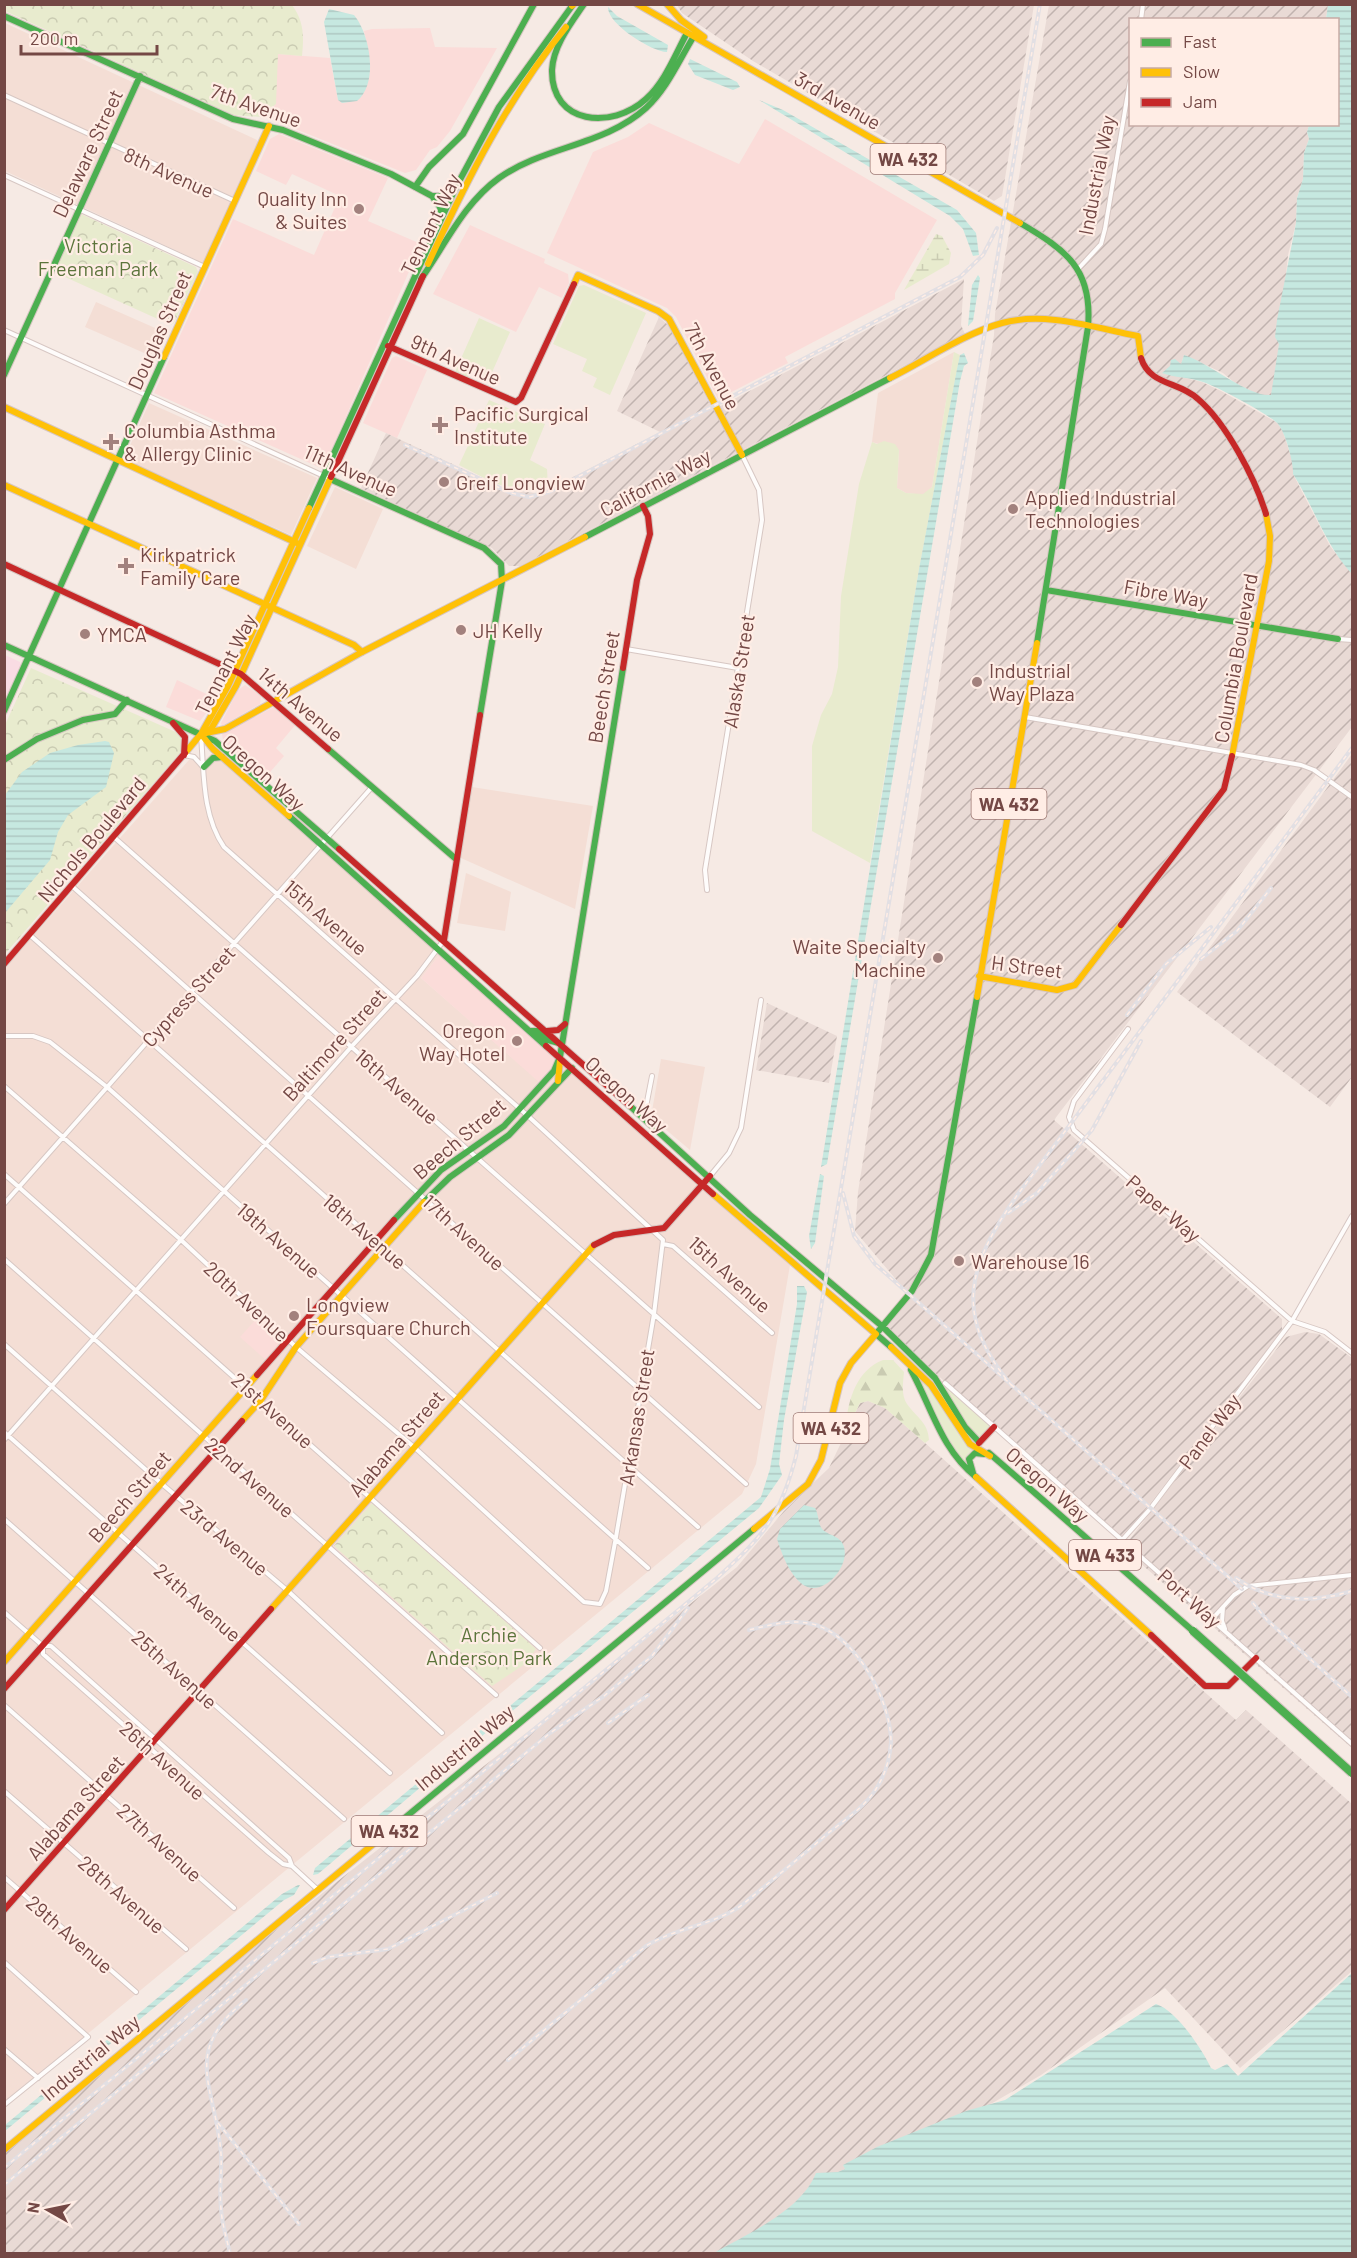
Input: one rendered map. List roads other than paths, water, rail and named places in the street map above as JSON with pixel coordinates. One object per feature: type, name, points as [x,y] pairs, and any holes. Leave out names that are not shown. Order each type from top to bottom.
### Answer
[{"type":"main road","points":[[416,187],[429,167],[463,134],[534,4]]},
{"type":"main road","name":"3rd Avenue","points":[[637,4],[1054,243],[1067,252],[1079,268]]},
{"type":"main road","points":[[667,4],[681,20],[732,57]]},
{"type":"main road","name":"Tennant Way","points":[[201,734],[211,729],[222,712],[268,605],[387,345],[441,216],[455,189],[499,107],[575,8],[584,5]]},
{"type":"main road","points":[[575,8],[556,52],[553,81],[557,96],[566,107],[578,115],[593,120],[611,119],[625,114],[645,100],[691,34]]},
{"type":"main road","name":"Tennant Way","points":[[387,345],[477,164],[509,106],[575,8]]},
{"type":"main road","name":"7th Avenue","points":[[4,16],[233,119],[269,126],[391,174],[432,196]]},
{"type":"main road","points":[[421,279],[461,218],[483,190],[526,161],[612,132],[641,114],[660,92],[691,34]]},
{"type":"main road","name":"Delaware Street","points":[[4,375],[140,76]]},
{"type":"main road","name":"Douglas Street","points":[[4,711],[269,126]]},
{"type":"main road","points":[[432,196],[441,196],[455,189]]},
{"type":"main road","points":[[432,196],[440,207],[441,216]]},
{"type":"main road","name":"WA 432","points":[[883,1327],[916,1287],[932,1255],[1046,590],[1088,327],[1091,306],[1088,287],[1079,268]]},
{"type":"main road","name":"7th Avenue","points":[[516,402],[521,398],[578,275],[658,311],[669,320],[742,455]]},
{"type":"main road","name":"California Way","points":[[201,734],[225,729],[362,652],[1003,321],[1029,318],[1138,336]]},
{"type":"main road","name":"Columbia Boulevard","points":[[1072,987],[1082,979],[1224,789],[1234,755],[1270,537],[1262,503],[1226,436],[1198,398],[1152,379],[1143,368],[1138,353],[1138,336]]},
{"type":"main road","name":"9th Avenue","points":[[387,345],[516,402]]},
{"type":"main road","points":[[4,407],[297,542]]},
{"type":"main road","name":"11th Avenue","points":[[326,477],[484,548],[501,564],[502,581]]},
{"type":"main road","points":[[4,485],[354,645],[362,652]]},
{"type":"main road","name":"Beech Street","points":[[4,1662],[419,1192],[441,1170],[504,1126],[554,1071],[560,1057],[637,580],[651,533],[651,523],[643,506]]},
{"type":"main road","name":"14th Avenue","points":[[4,564],[238,673],[276,702],[456,859]]},
{"type":"main road","name":"Baltimore Street","points":[[444,940],[502,581]]},
{"type":"main road","name":"Fibre Way","points":[[1046,590],[1338,639]]},
{"type":"main road","points":[[4,645],[201,734]]},
{"type":"main road","points":[[4,760],[37,739],[83,720],[115,714],[128,700]]},
{"type":"main road","points":[[171,720],[185,737],[184,755]]},
{"type":"main road","name":"Nichols Boulevard","points":[[4,964],[115,838],[201,734]]},
{"type":"main road","name":"Oregon Way","points":[[201,734],[222,757],[321,846],[702,1184],[876,1334],[933,1388],[952,1422],[987,1455],[1193,1631],[1353,1773]]},
{"type":"main road","name":"Oregon Way","points":[[201,734],[215,741],[328,838],[883,1327],[935,1378],[965,1427],[980,1443],[987,1455]]},
{"type":"main road","points":[[204,767],[213,758],[222,757]]},
{"type":"main road","name":"H Street","points":[[979,976],[1057,990],[1072,987]]},
{"type":"main road","points":[[547,1030],[558,1030],[565,1024]]},
{"type":"main road","points":[[531,1031],[538,1031],[548,1040],[562,1043]]},
{"type":"main road","points":[[557,1085],[560,1057]]},
{"type":"main road","name":"Beech Street","points":[[4,1689],[261,1400],[296,1347],[427,1199],[450,1177],[509,1135],[572,1068]]},
{"type":"main road","points":[[656,1231],[670,1222],[710,1176]]},
{"type":"main road","name":"Alabama Street","points":[[4,1910],[65,1844],[594,1245],[612,1234],[624,1231],[656,1231]]},
{"type":"main road","name":"Industrial Way","points":[[4,2150],[808,1484],[823,1459],[840,1384],[850,1365],[883,1327]]},
{"type":"main road","points":[[905,1361],[924,1392],[947,1449],[1135,1618],[1161,1646],[1205,1686],[1228,1686],[1256,1658]]},
{"type":"main road","points":[[980,1443],[994,1426]]},
{"type":"main road","points":[[976,1477],[969,1466],[969,1459],[975,1453],[987,1455]]},
{"type":"street","name":"Industrial Way","points":[[1079,268],[1101,244],[1106,229],[1129,93]]},
{"type":"street","name":"8th Avenue","points":[[4,95],[235,201]]},
{"type":"street","points":[[4,175],[206,267]]},
{"type":"street","name":"11th Avenue","points":[[4,330],[326,477]]},
{"type":"street","name":"Alaska Street","points":[[707,890],[705,870],[763,513],[759,490],[742,455]]},
{"type":"street","name":"Fibre Way","points":[[1338,639],[1353,640]]},
{"type":"street","points":[[626,649],[738,668]]},
{"type":"street","points":[[1024,717],[1301,765],[1314,770],[1353,797]]},
{"type":"street","name":"15th Avenue","points":[[201,734],[208,810],[213,832],[224,847],[656,1231]]},
{"type":"street","points":[[184,755],[194,758],[204,767]]},
{"type":"street","name":"Cypress Street","points":[[4,1204],[372,788]]},
{"type":"street","name":"16th Avenue","points":[[115,838],[759,1407]]},
{"type":"street","name":"17th Avenue","points":[[73,887],[746,1484]]},
{"type":"street","name":"18th Avenue","points":[[31,936],[698,1527]]},
{"type":"street","name":"Baltimore Street","points":[[4,1440],[6,1434],[52,1386],[180,1239],[395,1000],[439,949],[444,940]]},
{"type":"street","points":[[710,1176],[729,1153],[741,1128],[761,1000]]},
{"type":"street","name":"Paper Way","points":[[1128,1029],[1074,1101],[1070,1117],[1071,1125],[1292,1321],[1325,1332],[1353,1353]]},
{"type":"street","name":"19th Avenue","points":[[4,1036],[33,1036],[50,1042],[107,1087],[648,1568]]},
{"type":"street","points":[[644,1118],[652,1076]]},
{"type":"street","name":"20th Avenue","points":[[4,1086],[180,1239],[296,1347],[414,1447],[584,1602],[600,1604]]},
{"type":"street","name":"21st Avenue","points":[[4,1174],[137,1289],[540,1648]]},
{"type":"street","name":"Panel Way","points":[[1123,1539],[1150,1509],[1292,1321],[1353,1216]]},
{"type":"street","points":[[656,1231],[663,1244]]},
{"type":"street","name":"15th Avenue","points":[[663,1244],[673,1245],[772,1334]]},
{"type":"street","name":"Arkansas Street","points":[[600,1604],[606,1591],[616,1538],[654,1314],[663,1244]]},
{"type":"street","name":"22nd Avenue","points":[[4,1259],[496,1695]]},
{"type":"street","name":"23rd Avenue","points":[[4,1344],[176,1497],[288,1591],[442,1733]]},
{"type":"street","name":"Port Way","points":[[945,1383],[1353,1744]]},
{"type":"street","name":"24th Avenue","points":[[6,1434],[390,1773]]},
{"type":"street","name":"25th Avenue","points":[[4,1519],[344,1819]]},
{"type":"street","points":[[1213,1618],[1239,1591],[1260,1583],[1285,1584],[1353,1575]]},
{"type":"street","points":[[1223,1606],[1222,1621],[1225,1629]]},
{"type":"street","name":"26th Avenue","points":[[4,1612],[43,1646],[51,1646],[157,1739],[289,1858],[292,1866],[318,1890]]},
{"type":"street","name":"26th Avenue","points":[[43,1646],[43,1654],[269,1853],[283,1864],[292,1866]]},
{"type":"street","name":"27th Avenue","points":[[4,1705],[234,1908]]},
{"type":"street","name":"28th Avenue","points":[[4,1791],[186,1949]]},
{"type":"street","name":"29th Avenue","points":[[4,1877],[135,1992]]},
{"type":"street","points":[[4,1962],[88,2037],[4,2105]]},
{"type":"street","points":[[4,2049],[38,2078]]},
{"type":"water","points":[[1328,5],[1352,5],[1352,574],[1334,551],[1293,474],[1288,447],[1283,432],[1276,422],[1252,406],[1210,385],[1198,380],[1162,373],[1170,366],[1171,360],[1175,359],[1181,364],[1184,355],[1251,391],[1271,395],[1279,344],[1275,337],[1277,320],[1296,223],[1297,198],[1303,179],[1304,153],[1309,139],[1307,132],[1309,126],[1339,126],[1339,18],[1326,18]]},
{"type":"water","points":[[608,7],[617,16],[668,45],[667,52],[641,42],[622,29],[610,14]]},
{"type":"water","points":[[329,9],[354,15],[360,23],[368,46],[370,71],[368,83],[364,93],[357,101],[342,103],[338,100],[324,22]]},
{"type":"water","points":[[690,59],[737,82],[740,87],[733,90],[695,75],[688,64]]},
{"type":"water","points":[[759,100],[783,110],[957,210],[976,233],[979,255],[973,256],[963,229],[950,216]]},
{"type":"water","points":[[978,275],[980,278],[973,321],[968,326],[972,285]]},
{"type":"water","points":[[964,353],[968,363],[964,366],[960,381],[827,1164],[821,1167],[919,569],[957,369],[960,355]]},
{"type":"water","points":[[109,742],[114,753],[106,787],[68,815],[58,832],[50,860],[5,913],[5,795],[22,772],[50,753],[78,745]]},
{"type":"water","points":[[820,1174],[824,1176],[815,1243],[811,1249],[809,1236]]},
{"type":"water","points":[[797,1286],[804,1286],[807,1292],[784,1420],[779,1464],[782,1475],[759,1508],[318,1874],[313,1875],[315,1868],[761,1497],[770,1469],[797,1304]]},
{"type":"water","points":[[804,1505],[815,1508],[821,1528],[838,1538],[844,1547],[843,1564],[838,1572],[832,1579],[817,1588],[810,1588],[797,1580],[786,1563],[777,1539],[780,1529]]},
{"type":"water","points":[[300,1885],[294,1895],[284,1900],[5,2131],[5,2125],[282,1894]]},
{"type":"water","points":[[1352,1973],[1352,2253],[714,2253],[786,2210],[809,2187],[816,2173],[838,2172],[845,2169],[843,2165],[877,2147],[966,2111],[1005,2100],[1156,2004],[1180,2022],[1195,2041],[1211,2068],[1215,2070],[1227,2064],[1238,2076]]},
{"type":"railway","points":[[4,2168],[717,1578],[758,1537],[776,1511],[796,1456],[1040,4]]},
{"type":"railway","points":[[405,445],[511,493],[529,497],[549,492],[960,277],[983,255],[997,228]]},
{"type":"railway","points":[[1012,1386],[993,1360],[980,1335],[974,1312],[974,1289],[978,1267],[988,1243],[1018,1194],[1352,748]]},
{"type":"railway","points":[[1201,959],[1237,931],[1271,888]]},
{"type":"railway","points":[[1127,1015],[1166,964],[1211,927]]},
{"type":"railway","points":[[1008,1213],[1037,1193],[1092,1130],[1141,1041]]},
{"type":"railway","points":[[843,1193],[854,1236],[875,1264],[1242,1589]]},
{"type":"railway","points":[[1236,1578],[1263,1592],[1292,1598],[1322,1598],[1352,1591]]},
{"type":"railway","points":[[1253,1603],[1267,1620],[1352,1697]]},
{"type":"railway","points":[[4,2185],[550,1733],[604,1696],[652,1656],[688,1608]]},
{"type":"railway","points":[[508,2060],[646,1946],[719,1918],[742,1905],[859,1808],[879,1784],[890,1755],[889,1726],[878,1690],[858,1657],[831,1632],[816,1625],[790,1622],[749,1630]]},
{"type":"railway","points":[[608,1723],[648,1695]]},
{"type":"railway","points":[[313,1963],[328,1957],[388,1949],[497,1893]]},
{"type":"railway","points":[[230,2254],[223,2226],[220,2195],[221,2154],[209,2090],[208,2054],[214,2037],[226,2019],[246,2000]]},
{"type":"railway","points":[[218,2123],[299,2224]]},
{"type":"place","name":"Quality Inn & Suites","points":[[359,209]]},
{"type":"place","name":"Pacific Surgical Institute","points":[[440,425]]},
{"type":"place","name":"Columbia Asthma & Allergy Clinic","points":[[111,442]]},
{"type":"place","name":"Greif Longview","points":[[444,482]]},
{"type":"place","name":"Applied Industrial Technologies","points":[[1013,509]]},
{"type":"place","name":"Kirkpatrick Family Care","points":[[126,566]]},
{"type":"place","name":"JH Kelly","points":[[461,630]]},
{"type":"place","name":"YMCA","points":[[85,634]]},
{"type":"place","name":"Industrial Way Plaza","points":[[977,682]]},
{"type":"place","name":"Waite Specialty Machine","points":[[938,958]]},
{"type":"place","name":"Oregon Way Hotel","points":[[517,1041]]},
{"type":"place","name":"Warehouse 16","points":[[959,1261]]},
{"type":"place","name":"Longview Foursquare Church","points":[[294,1316]]},
{"type":"park label","name":"Victoria Freeman Park","points":[[98,256]]},
{"type":"park label","name":"Archie Anderson Park","points":[[489,1646]]}]
